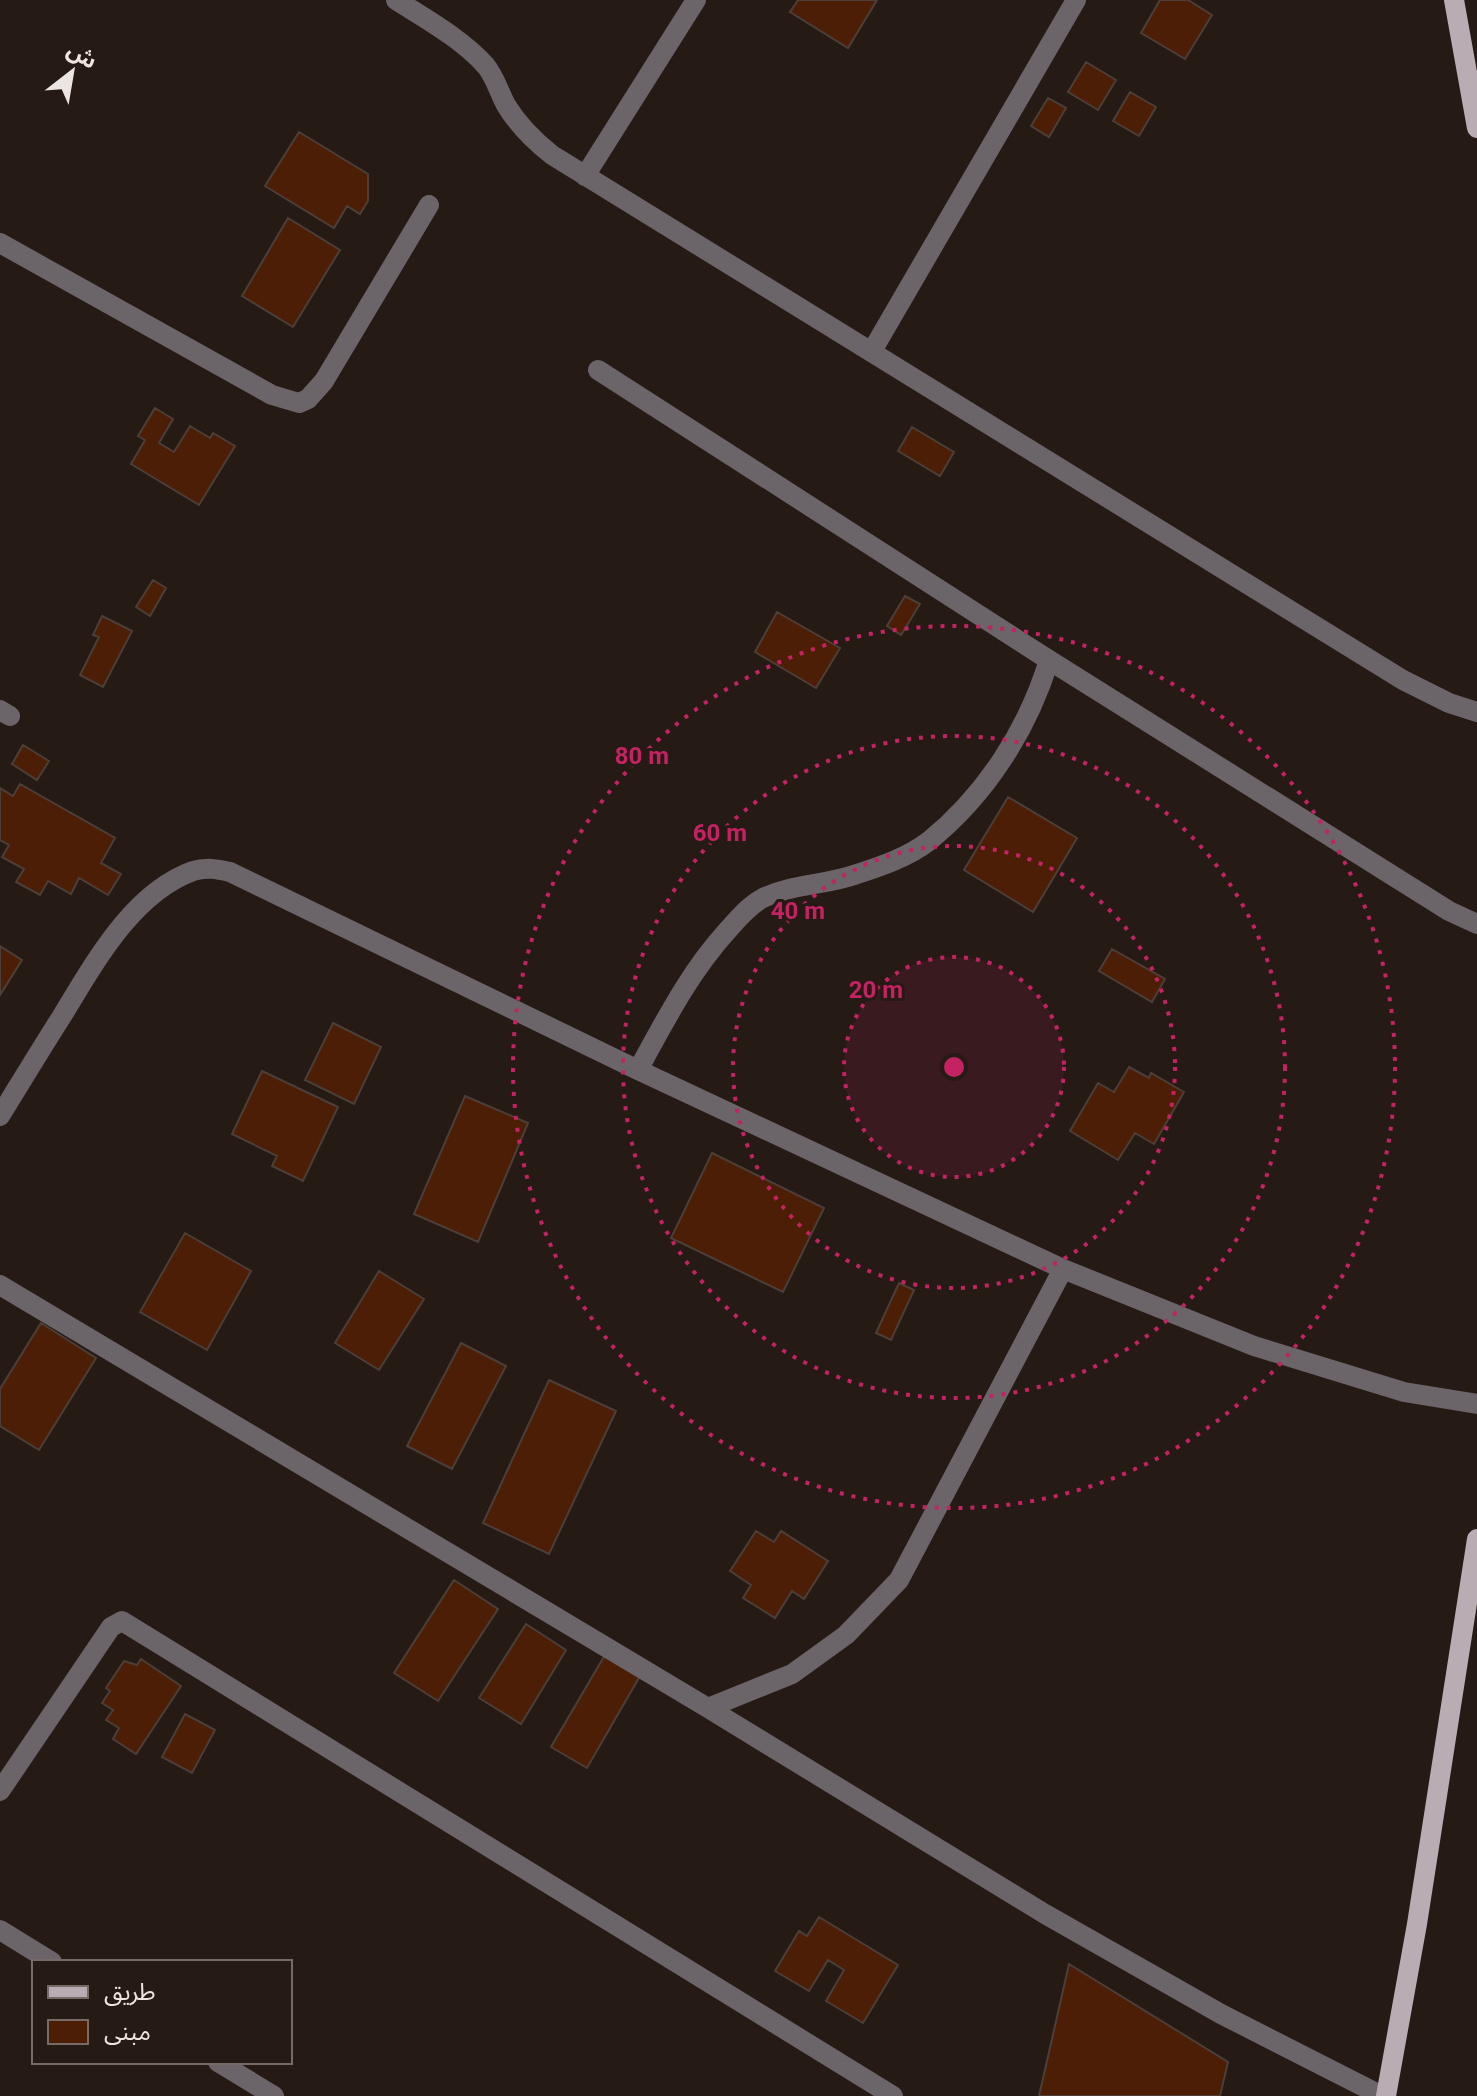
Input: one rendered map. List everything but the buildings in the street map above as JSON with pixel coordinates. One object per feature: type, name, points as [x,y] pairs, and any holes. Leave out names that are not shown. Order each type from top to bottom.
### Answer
[{"type":"main road","points":[[1454,0],[1477,128]]},
{"type":"main road","points":[[1384,2096],[1417,1924],[1477,1539]]},
{"type":"street","points":[[396,0],[436,25],[476,56],[488,69],[507,106],[529,137],[552,155],[1403,680],[1449,703],[1477,712]]},
{"type":"street","points":[[585,176],[696,0]]},
{"type":"street","points":[[872,351],[1076,0]]},
{"type":"street","points":[[0,243],[272,395],[299,403],[308,399],[324,381],[429,205]]},
{"type":"street","points":[[598,370],[1049,660],[1449,911],[1477,924]]},
{"type":"street","points":[[638,1070],[696,967],[742,914],[761,899],[790,889],[844,879],[891,862],[928,841],[965,805],[1003,759],[1028,717],[1049,660]]},
{"type":"street","points":[[0,1116],[105,946],[151,897],[193,871],[208,868],[230,872],[638,1070],[1063,1269],[1254,1346],[1404,1392],[1477,1404]]},
{"type":"street","points":[[708,1708],[792,1674],[846,1635],[899,1580],[1063,1269]]},
{"type":"street","points":[[0,1285],[708,1708],[1045,1914],[1221,2014],[1384,2096]]},
{"type":"street","points":[[0,1791],[111,1627],[122,1621],[893,2096]]},
{"type":"street","points":[[0,1930],[49,1960]]},
{"type":"street","points":[[221,2064],[274,2096]]}]
